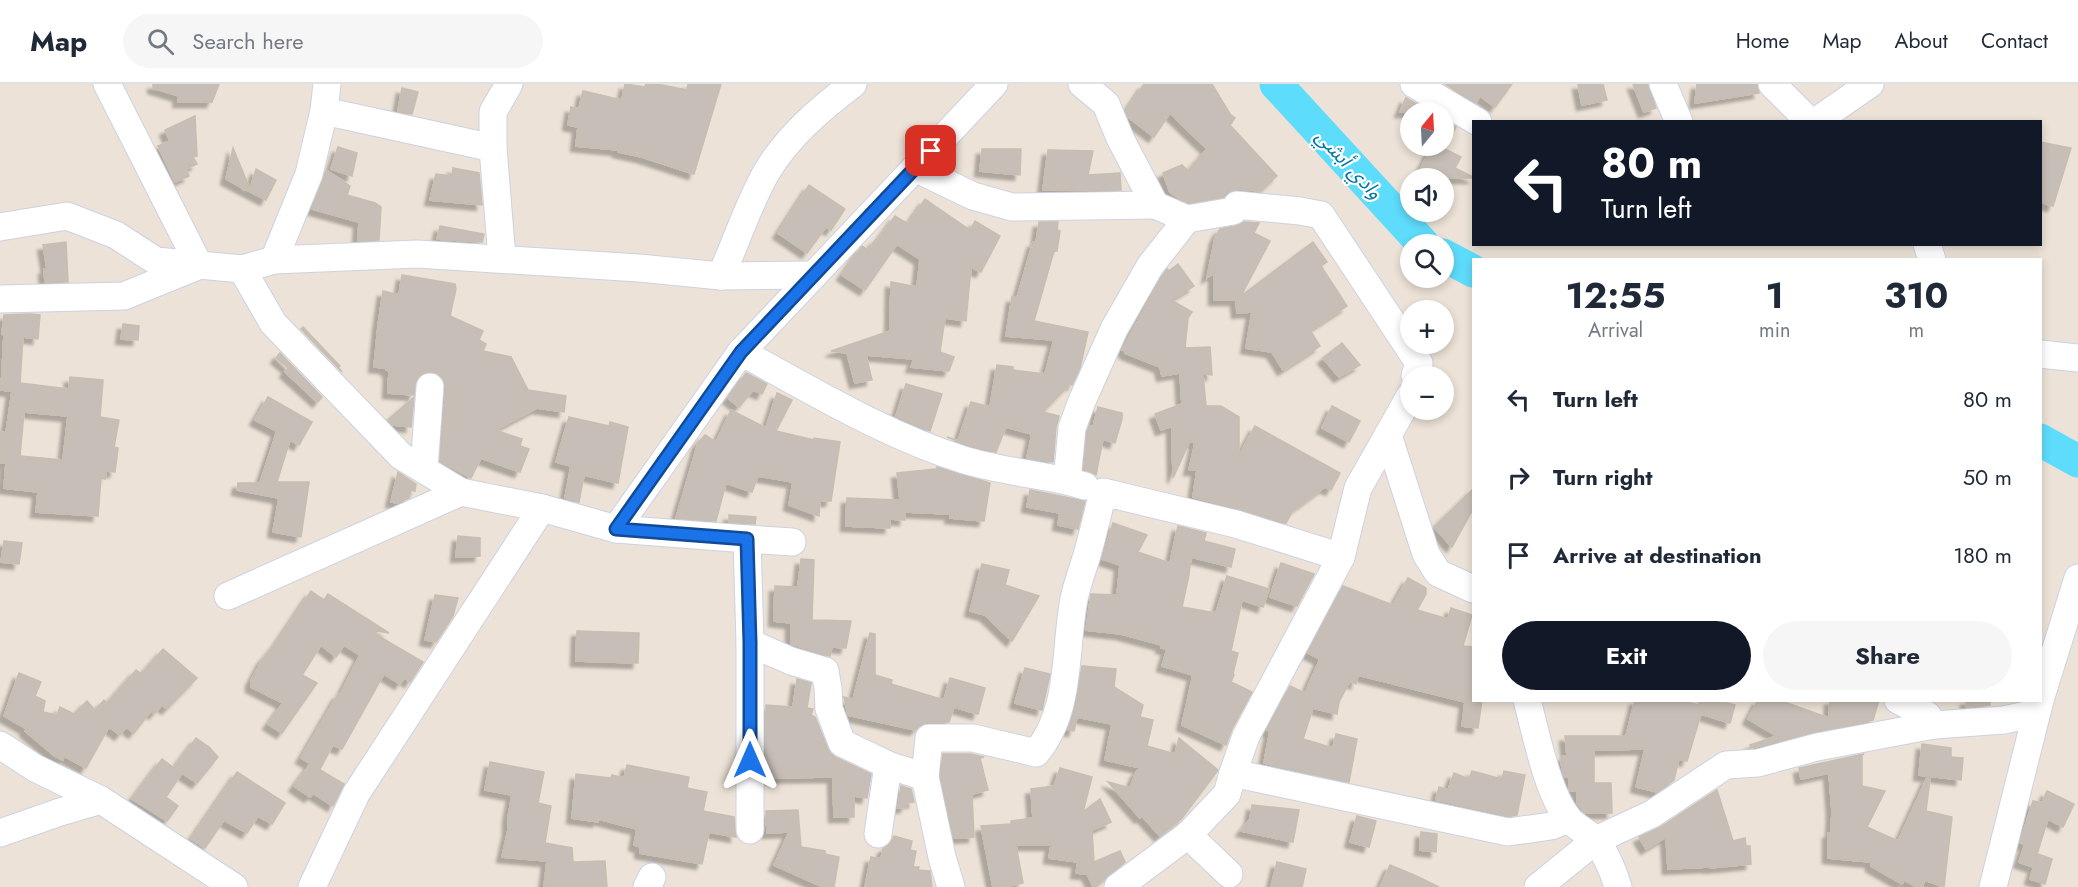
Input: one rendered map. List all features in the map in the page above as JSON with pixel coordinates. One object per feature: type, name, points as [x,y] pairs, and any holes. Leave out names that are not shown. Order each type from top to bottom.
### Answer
[{"type":"street","points":[[107,84],[199,265]]},
{"type":"street","points":[[274,260],[309,174],[324,111],[327,84]]},
{"type":"street","points":[[502,258],[493,148],[493,112],[509,84]]},
{"type":"street","points":[[722,276],[765,174],[777,156],[803,126],[853,84]]},
{"type":"street","points":[[616,529],[741,352],[994,84]]},
{"type":"street","points":[[1082,84],[1106,104],[1120,138],[1155,205]]},
{"type":"street","points":[[1663,84],[1678,120]]},
{"type":"street","points":[[1772,84],[1808,120]]},
{"type":"street","points":[[1818,120],[1870,84]]},
{"type":"street","points":[[1426,87],[1475,120]]},
{"type":"street","points":[[324,111],[493,148]]},
{"type":"street","points":[[915,168],[973,196],[1012,207],[1155,205],[1187,219],[1233,211],[1237,205],[1321,215],[1419,363],[1418,366]]},
{"type":"street","points":[[0,227],[67,216],[116,235],[156,261],[242,269],[274,260],[417,254],[502,258],[722,276],[814,275]]},
{"type":"street","points":[[1067,480],[1072,428],[1114,329],[1150,266],[1187,219]]},
{"type":"street","points":[[0,299],[124,296],[199,265]]},
{"type":"street","points":[[242,269],[273,323],[401,456],[461,492],[542,508],[616,529],[792,542]]},
{"type":"street","points":[[741,352],[830,401],[916,441],[965,460],[1067,480],[1103,492],[1236,524],[1341,557]]},
{"type":"street","points":[[2042,354],[2078,358]]},
{"type":"street","points":[[424,469],[430,387]]},
{"type":"street","points":[[1118,887],[1188,835],[1227,794],[1246,736],[1341,557],[1358,488],[1400,414]]},
{"type":"street","points":[[1388,435],[1426,554],[1438,573],[1472,589]]},
{"type":"street","points":[[228,596],[461,492]]},
{"type":"street","points":[[951,887],[942,857],[925,777],[929,738],[973,738],[1036,753],[1047,740],[1057,715],[1066,674],[1074,598],[1103,492]]},
{"type":"street","points":[[312,887],[356,794],[542,508]]},
{"type":"street","points":[[747,539],[750,643],[750,830]]},
{"type":"street","points":[[2042,694],[2078,578]]},
{"type":"street","points":[[750,643],[791,661],[825,671],[829,709],[843,743],[888,765],[925,777]]},
{"type":"street","points":[[1527,702],[1536,739],[1556,796],[1568,819],[1596,840],[1614,872],[1618,887]]},
{"type":"street","points":[[1902,702],[1927,715],[1934,725]]},
{"type":"street","points":[[1538,887],[1596,840],[1652,814],[1725,765],[1758,763],[1816,747],[1934,725],[2004,720],[2039,704]]},
{"type":"street","points":[[1994,887],[2039,704]]},
{"type":"street","points":[[0,744],[35,768],[101,800],[234,887]]},
{"type":"street","points":[[878,834],[888,765]]},
{"type":"street","points":[[1233,772],[1508,832],[1551,826],[1568,819]]},
{"type":"street","points":[[0,832],[101,800]]},
{"type":"street","points":[[1188,835],[1229,874]]},
{"type":"building","points":[[153,84],[219,84],[212,102],[178,102],[179,96],[153,88]]},
{"type":"building","points":[[625,84],[645,87],[646,84],[657,84],[687,90],[688,84],[721,84],[694,174],[642,157],[618,152],[618,150],[576,146],[578,127],[568,125],[571,107],[579,109],[583,91],[622,100]]},
{"type":"building","points":[[1144,84],[1212,84],[1230,114],[1235,118],[1230,125],[1277,176],[1261,191],[1238,189],[1230,191],[1224,197],[1189,203],[1177,197],[1170,192],[1163,173],[1182,165],[1188,171],[1207,149],[1170,113],[1154,137],[1128,117],[1126,111]]},
{"type":"building","points":[[1445,84],[1512,84],[1495,107],[1480,96],[1476,103]]},
{"type":"building","points":[[1578,84],[1603,84],[1607,100],[1582,105]]},
{"type":"building","points":[[1633,84],[1648,84],[1656,108],[1644,112]]},
{"type":"building","points":[[1697,84],[1757,84],[1759,93],[1695,103]]},
{"type":"building","points":[[402,88],[418,92],[412,114],[398,111]]},
{"type":"building","points":[[195,116],[197,156],[193,157],[197,164],[186,169],[189,176],[175,182],[158,146],[170,141],[165,130]]},
{"type":"building","points":[[2042,142],[2071,148],[2053,206],[2042,203]]},
{"type":"building","points":[[338,147],[357,153],[352,176],[331,169]]},
{"type":"building","points":[[233,148],[250,189],[256,169],[276,180],[266,200],[226,179]]},
{"type":"building","points":[[982,149],[1021,149],[1020,175],[980,171]]},
{"type":"building","points":[[1048,150],[1093,151],[1088,175],[1120,173],[1121,190],[1043,190]]},
{"type":"building","points":[[1454,154],[1461,157],[1455,168],[1472,178],[1454,178],[1454,168],[1421,168],[1427,156],[1454,156]]},
{"type":"building","points":[[453,168],[479,173],[482,205],[430,200],[436,174],[452,176]]},
{"type":"building","points":[[326,170],[350,186],[347,195],[381,207],[379,240],[358,241],[359,222],[312,209]]},
{"type":"building","points":[[809,185],[845,209],[831,230],[826,227],[807,253],[778,233]]},
{"type":"building","points":[[925,199],[970,230],[975,221],[1000,236],[981,272],[971,267],[966,321],[945,318],[940,352],[954,357],[949,371],[911,367],[914,359],[866,355],[872,380],[855,383],[847,353],[831,351],[890,331],[891,282],[917,287],[920,259],[897,244],[865,290],[842,275],[862,246],[868,250],[895,216],[908,224]]},
{"type":"building","points":[[1039,222],[1058,222],[1057,230],[1060,231],[1057,251],[1054,251],[1034,321],[1088,332],[1080,368],[1072,385],[1070,384],[1043,412],[1059,416],[1053,462],[1027,458],[1032,434],[1006,427],[996,452],[958,441],[971,402],[990,407],[997,365],[1013,367],[1013,370],[1045,374],[1054,340],[1006,336],[1012,297],[1017,298],[1033,242],[1036,243]]},
{"type":"building","points":[[1244,222],[1259,223],[1254,233],[1270,241],[1241,296],[1313,242],[1327,262],[1321,266],[1347,306],[1310,330],[1320,346],[1283,370],[1272,352],[1246,348],[1252,312],[1237,313],[1236,300],[1214,300],[1214,273],[1207,278],[1215,238],[1220,229]]},
{"type":"building","points":[[440,226],[484,234],[482,242],[437,239]]},
{"type":"building","points":[[66,242],[68,282],[45,282],[44,269],[47,269],[43,245]]},
{"type":"building","points":[[1178,264],[1194,286],[1171,300],[1192,312],[1188,318],[1185,348],[1210,347],[1212,375],[1203,374],[1206,406],[1221,406],[1239,417],[1239,456],[1255,426],[1340,473],[1331,490],[1325,487],[1293,510],[1286,523],[1193,497],[1197,470],[1189,470],[1195,443],[1190,441],[1173,478],[1172,426],[1161,430],[1155,414],[1182,404],[1180,373],[1162,376],[1160,367],[1122,350],[1163,275],[1167,269],[1169,271]]},
{"type":"building","points":[[402,275],[455,284],[450,316],[483,331],[479,340],[486,344],[483,351],[511,357],[528,390],[566,396],[564,412],[537,408],[495,430],[522,439],[520,446],[529,449],[520,472],[481,458],[471,478],[440,461],[446,388],[444,380],[438,374],[431,371],[423,373],[417,379],[414,395],[388,393],[389,371],[386,368],[374,367],[378,326],[383,291],[399,295]]},
{"type":"building","points":[[4,315],[40,315],[38,339],[23,337],[20,383],[69,389],[70,377],[103,380],[100,417],[119,420],[114,447],[118,448],[115,472],[106,471],[105,479],[101,478],[98,516],[36,512],[38,492],[4,488],[6,463],[0,463],[0,432],[6,433],[12,391],[1,390]],"holes":[[[24,412],[68,416],[63,460],[20,456]]]},
{"type":"building","points":[[123,324],[139,326],[138,340],[121,339]]},
{"type":"building","points":[[303,327],[340,366],[338,367],[342,372],[301,329]]},
{"type":"building","points":[[1342,343],[1360,365],[1339,377],[1323,358]]},
{"type":"building","points":[[280,353],[322,397],[318,402],[285,372],[288,368],[276,358]]},
{"type":"building","points":[[746,373],[767,384],[762,394],[753,390],[739,407],[728,398]]},
{"type":"building","points":[[906,384],[942,394],[930,431],[896,416]]},
{"type":"building","points":[[777,393],[792,400],[776,431],[814,440],[814,438],[840,442],[831,501],[820,501],[819,516],[789,505],[793,482],[758,476],[752,492],[726,483],[716,521],[676,518],[698,443],[705,435],[716,442],[731,410],[766,428]]},
{"type":"building","points":[[268,397],[312,422],[299,445],[290,440],[277,482],[309,482],[301,537],[273,532],[279,498],[237,490],[238,483],[260,483],[277,431],[255,420]]},
{"type":"building","points":[[414,397],[411,427],[393,425],[388,420]]},
{"type":"building","points":[[1332,406],[1360,421],[1349,442],[1322,428]]},
{"type":"building","points":[[1098,407],[1122,413],[1122,419],[1115,443],[1103,439],[1096,475],[1084,469],[1087,432],[1089,426],[1093,427]]},
{"type":"building","points":[[569,417],[609,426],[610,422],[628,427],[618,483],[584,475],[579,502],[565,498],[571,466],[556,462]]},
{"type":"building","points":[[937,467],[990,483],[984,521],[950,518],[951,514],[905,512],[905,520],[890,519],[890,528],[846,526],[847,498],[900,500],[897,473],[936,469]]},
{"type":"building","points":[[398,472],[416,484],[415,491],[411,490],[409,498],[397,503],[391,502]]},
{"type":"building","points":[[1030,490],[1085,501],[1078,529],[1058,525],[1060,513],[1027,507]]},
{"type":"building","points":[[1472,490],[1472,511],[1452,547],[1434,527]]},
{"type":"building","points":[[729,515],[756,517],[755,524],[729,522]]},
{"type":"building","points":[[1113,523],[1147,535],[1138,552],[1170,563],[1178,526],[1206,533],[1204,541],[1235,549],[1231,567],[1191,557],[1182,607],[1216,613],[1227,576],[1269,589],[1263,607],[1242,600],[1231,651],[1238,653],[1231,682],[1252,692],[1226,745],[1182,725],[1193,675],[1162,666],[1167,649],[1161,648],[1162,645],[1121,634],[1086,630],[1091,594],[1117,595],[1120,565],[1102,559]]},
{"type":"building","points":[[458,536],[480,538],[480,556],[456,557]]},
{"type":"building","points":[[4,541],[22,543],[19,564],[1,562]]},
{"type":"building","points":[[801,559],[814,560],[812,620],[851,621],[846,648],[832,647],[830,656],[791,644],[791,623],[774,621],[775,586],[798,587]]},
{"type":"building","points":[[1281,563],[1314,574],[1297,606],[1270,597]]},
{"type":"building","points":[[982,564],[1009,570],[1005,585],[1039,596],[1012,641],[985,615],[970,611]]},
{"type":"building","points":[[1408,578],[1426,588],[1426,594],[1417,610],[1448,619],[1451,608],[1472,615],[1463,646],[1472,647],[1472,702],[1482,702],[1478,728],[1462,726],[1465,702],[1358,675],[1356,684],[1350,681],[1339,702],[1337,714],[1313,708],[1303,739],[1333,748],[1336,734],[1357,739],[1349,782],[1264,763],[1270,731],[1267,730],[1290,686],[1305,693],[1320,659],[1308,653],[1343,586],[1393,605]]},
{"type":"building","points":[[311,591],[324,600],[328,594],[389,633],[377,631],[375,634],[423,662],[410,682],[404,678],[400,684],[384,674],[342,749],[333,745],[320,769],[301,758],[338,694],[340,695],[360,655],[344,645],[336,657],[321,645],[302,675],[317,683],[282,733],[268,724],[283,703],[251,687],[251,681],[262,660],[277,642]]},
{"type":"building","points":[[435,595],[458,598],[453,616],[436,642],[425,640]]},
{"type":"building","points":[[577,631],[639,633],[638,663],[576,661]]},
{"type":"building","points":[[870,633],[875,634],[875,675],[892,680],[891,684],[944,700],[950,678],[985,688],[978,714],[954,707],[949,722],[928,722],[921,724],[915,730],[848,715],[844,697],[853,700]]},
{"type":"building","points":[[163,649],[197,678],[167,709],[162,705],[154,714],[151,711],[134,733],[126,727],[120,735],[109,727],[86,768],[64,756],[63,760],[55,756],[25,731],[27,729],[4,716],[19,673],[41,682],[35,696],[45,701],[43,712],[57,715],[60,707],[74,714],[87,701],[95,710],[104,700],[107,703],[136,670],[143,672]]},
{"type":"building","points":[[1082,666],[1116,669],[1114,687],[1143,705],[1140,717],[1153,720],[1147,746],[1175,754],[1179,738],[1218,770],[1182,818],[1160,836],[1142,816],[1140,818],[1108,782],[1130,788],[1136,772],[1141,768],[1105,760],[1112,724],[1077,717],[1074,731],[1068,730],[1077,702]]},
{"type":"building","points":[[1025,668],[1050,674],[1042,710],[1015,703]]},
{"type":"building","points":[[797,679],[811,683],[807,708],[813,709],[811,715],[815,717],[828,749],[835,757],[871,774],[867,798],[854,796],[854,817],[834,817],[833,777],[766,778],[766,705],[793,707]]},
{"type":"building","points":[[1634,702],[1688,702],[1698,705],[1699,702],[1724,702],[1735,705],[1730,723],[1701,714],[1687,761],[1679,759],[1674,780],[1657,792],[1636,787],[1645,749],[1594,750],[1594,783],[1611,783],[1612,813],[1585,813],[1577,803],[1577,791],[1570,791],[1569,777],[1565,777],[1562,770],[1561,757],[1567,756],[1565,736],[1626,736]]},
{"type":"building","points":[[1757,702],[1785,702],[1829,718],[1830,702],[1878,702],[1873,720],[1751,748],[1750,745],[1777,736],[1748,719]]},
{"type":"building","points":[[1966,702],[1990,702],[1990,705],[1966,707]]},
{"type":"building","points":[[196,738],[218,757],[197,783],[182,773],[166,797],[178,806],[167,821],[132,799],[162,759],[174,768]]},
{"type":"building","points":[[1922,744],[1951,748],[1951,757],[1963,758],[1961,780],[1919,775]]},
{"type":"building","points":[[943,754],[971,754],[984,757],[980,758],[988,790],[972,794],[974,837],[954,838],[941,777]]},
{"type":"building","points":[[1864,754],[1862,755],[1862,786],[1885,791],[1867,827],[1898,841],[1927,778],[1930,779],[1926,811],[1952,817],[1944,887],[1925,880],[1922,887],[1917,887],[1904,880],[1902,884],[1871,866],[1871,862],[1828,858],[1828,833],[1831,833],[1832,811],[1829,773],[1801,779],[1799,768]]},
{"type":"building","points":[[490,762],[544,772],[538,803],[551,806],[545,843],[572,848],[573,862],[605,861],[607,887],[544,887],[547,861],[502,857],[512,795],[485,790]]},
{"type":"building","points":[[310,764],[344,784],[333,806],[313,793],[310,797],[294,786]]},
{"type":"building","points":[[627,765],[689,777],[687,788],[707,792],[703,811],[734,817],[736,837],[709,832],[702,864],[640,853],[640,847],[634,845],[637,829],[598,819],[598,822],[572,818],[576,774],[611,778],[612,775],[624,778]]},
{"type":"building","points":[[1060,768],[1092,777],[1083,812],[1100,799],[1111,822],[1092,830],[1094,862],[1120,851],[1125,862],[1093,886],[1087,874],[1076,873],[1078,862],[1049,858],[1051,845],[1016,845],[1023,883],[993,887],[981,826],[1011,824],[1011,821],[1033,818],[1031,789],[1054,786]]},
{"type":"building","points":[[1472,771],[1502,779],[1504,771],[1525,775],[1517,815],[1509,816],[1436,800],[1439,787],[1448,790],[1454,773],[1469,779]]},
{"type":"building","points":[[237,772],[285,803],[272,824],[258,816],[247,833],[224,820],[205,848],[191,839]]},
{"type":"building","points":[[901,786],[911,789],[914,802],[906,803],[906,807],[898,808]]},
{"type":"building","points":[[1717,790],[1733,841],[1745,838],[1746,846],[1750,846],[1751,864],[1668,869],[1666,837],[1646,849],[1639,837],[1661,827]]},
{"type":"building","points":[[2047,791],[2074,804],[2063,827],[2048,819],[2033,867],[2019,862],[2025,844],[2020,843],[2033,801],[2042,803]]},
{"type":"building","points":[[1252,805],[1299,810],[1293,842],[1241,831],[1250,819]]},
{"type":"building","points":[[798,810],[801,847],[825,851],[825,854],[839,857],[834,887],[823,887],[774,865],[789,832],[767,833],[766,811]]},
{"type":"building","points":[[1357,816],[1376,821],[1369,847],[1350,842]]},
{"type":"building","points":[[1421,832],[1437,834],[1436,852],[1420,850]]},
{"type":"building","points":[[894,836],[912,841],[910,850],[916,851],[913,867],[930,871],[932,887],[865,887],[871,857],[881,859],[883,849],[890,844]]},
{"type":"building","points":[[2038,854],[2052,859],[2045,884],[2030,879]]},
{"type":"building","points":[[1277,862],[1306,869],[1302,887],[1271,887]]},
{"type":"building","points":[[1390,865],[1414,875],[1439,887],[1380,887]]},
{"type":"waterway","name":"وادي أبشي","points":[[1276,84],[1414,234]]},
{"type":"waterway","name":"وادي أبشي","points":[[1454,261],[1472,270]]},
{"type":"waterway","name":"وادي أبشي","points":[[2042,441],[2078,461]]},
{"type":"route","points":[[750,760],[747,539],[616,529],[741,352],[931,151]]}]
